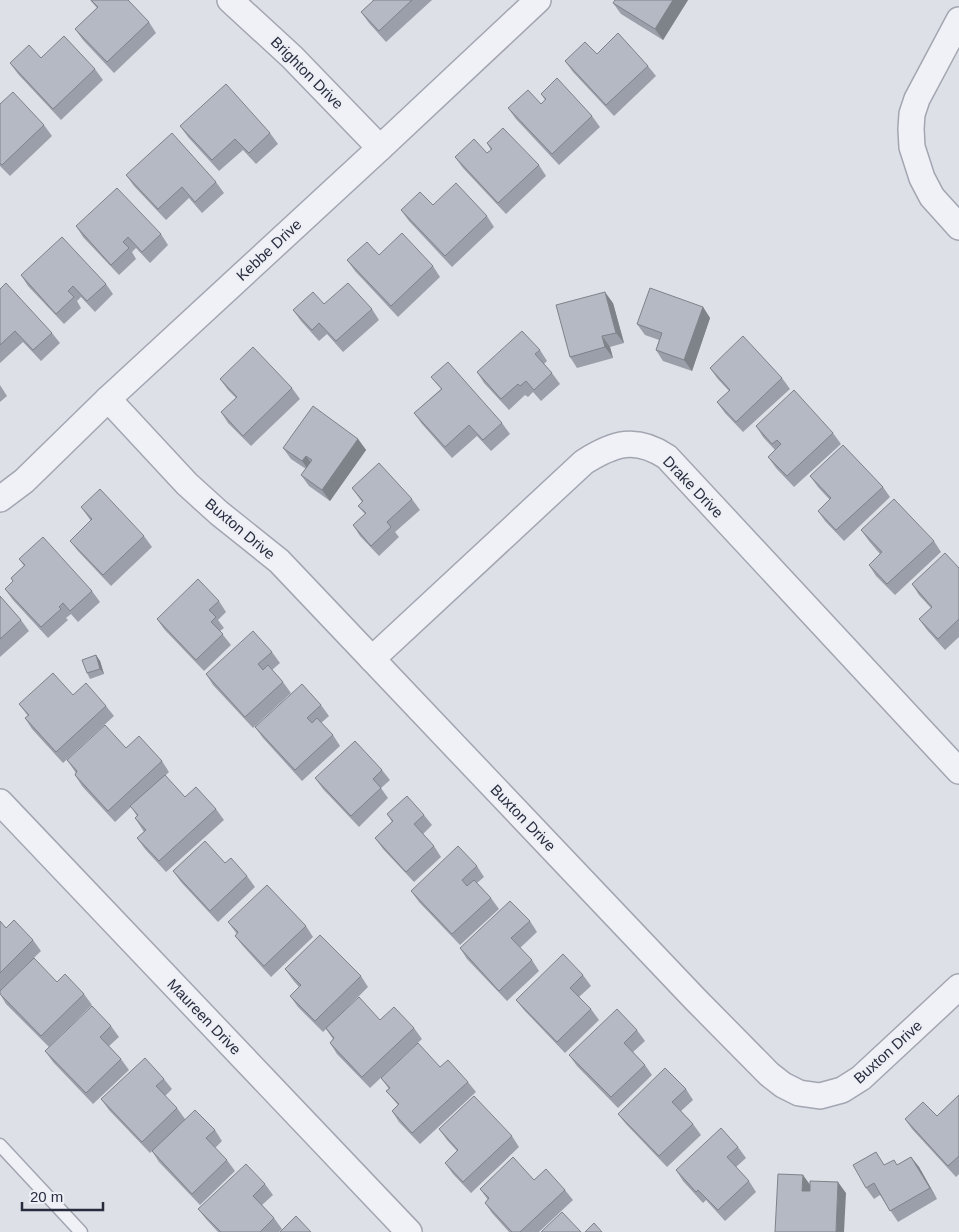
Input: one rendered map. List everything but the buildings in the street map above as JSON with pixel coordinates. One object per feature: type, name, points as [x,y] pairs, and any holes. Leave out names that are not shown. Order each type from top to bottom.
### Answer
[{"type":"street","name":"Brighton Drive","points":[[230,0],[292,57],[380,148]]},
{"type":"street","name":"Kebbe Drive","points":[[0,499],[24,481],[108,399],[538,0]]},
{"type":"street","points":[[959,20],[917,99],[912,114],[912,147],[919,172],[932,197],[959,227]]},
{"type":"street","name":"Buxton Drive","points":[[108,399],[187,484],[219,513],[279,561],[688,992],[768,1074],[783,1085],[799,1093],[820,1096],[842,1090],[860,1078],[959,987]]},
{"type":"street","name":"Drake Drive","points":[[372,659],[584,462],[610,448],[626,444],[641,444],[667,457],[959,771]]},
{"type":"street","name":"Maureen Drive","points":[[0,802],[408,1232]]},
{"type":"lane","points":[[0,1145],[82,1232]]}]
